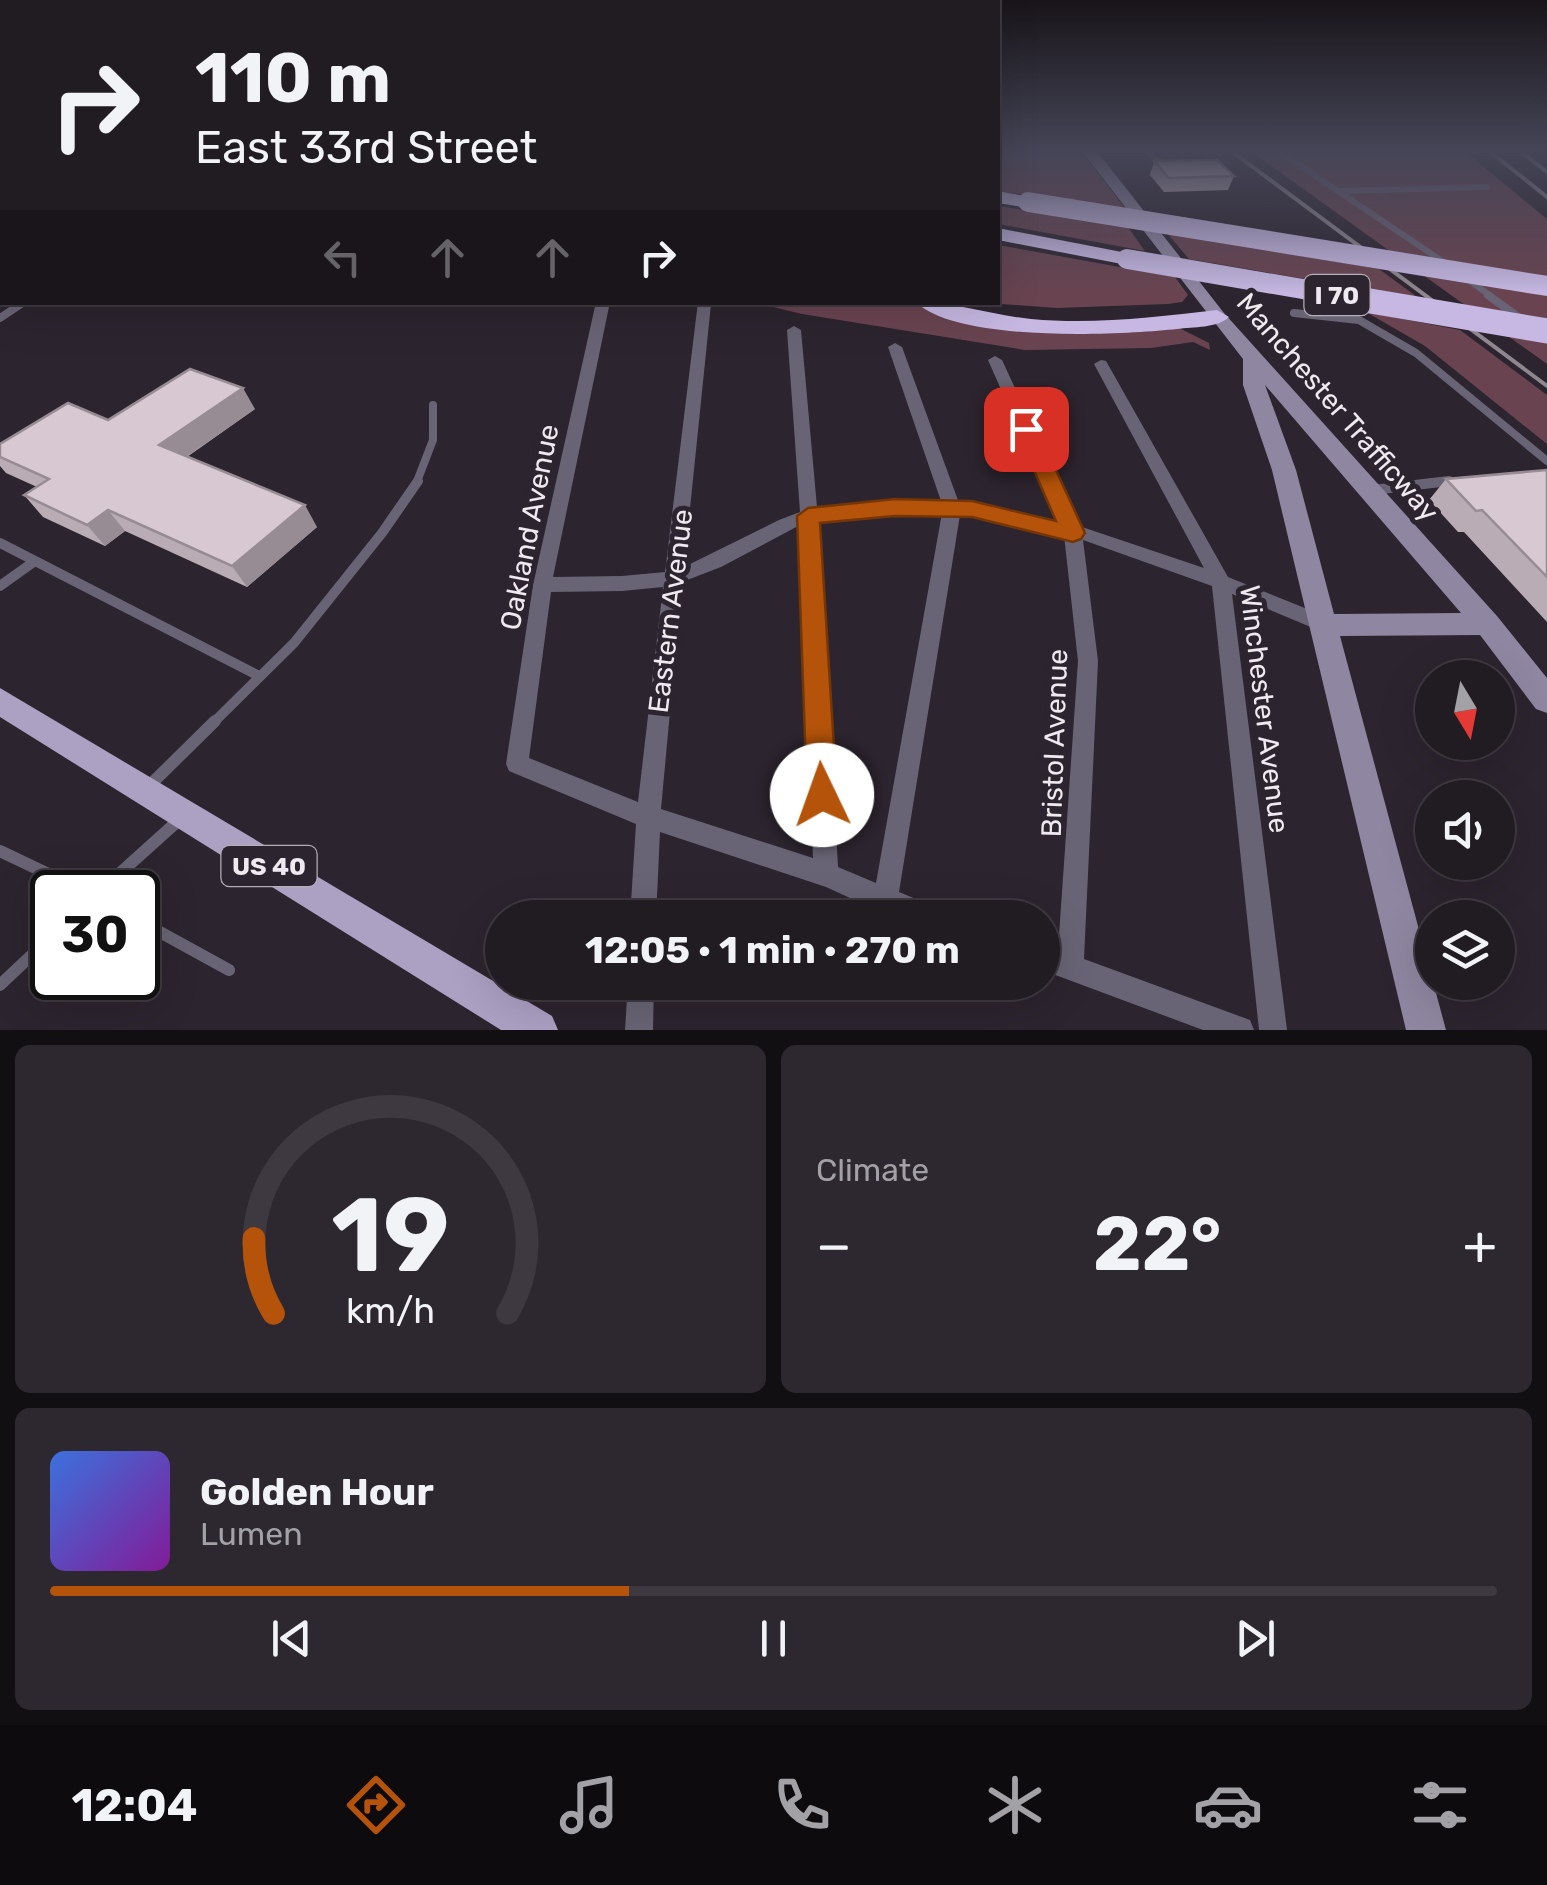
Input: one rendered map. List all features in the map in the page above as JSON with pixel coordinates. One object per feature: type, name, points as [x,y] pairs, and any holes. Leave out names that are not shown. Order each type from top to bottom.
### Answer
[{"type":"highway","name":"I 70","points":[[1004,198],[1547,286]]},
{"type":"highway","name":"I 70","points":[[1000,234],[1547,330]]},
{"type":"highway","points":[[934,305],[962,315],[1048,326],[1180,322],[1217,316]]},
{"type":"highway","points":[[984,305],[1053,315],[1166,312],[1217,316]]},
{"type":"main road","name":"Manchester Trafficway","points":[[1125,198],[1217,316],[1543,688]]},
{"type":"main road","points":[[1253,358],[1254,385],[1284,470],[1426,1030]]},
{"type":"main road","points":[[1325,626],[1487,624]]},
{"type":"main road","name":"US 40","points":[[0,701],[538,1030]]},
{"type":"street","name":"Oakland Avenue","points":[[602,305],[542,585],[517,764],[646,816]]},
{"type":"street","name":"Eastern Avenue","points":[[644,900],[646,816],[671,579],[690,467],[704,305]]},
{"type":"street","points":[[794,330],[808,516],[826,875]]},
{"type":"street","points":[[885,900],[952,508],[894,347]]},
{"type":"street","name":"Bristol Avenue","points":[[995,360],[1073,533],[1088,660],[1070,966]]},
{"type":"street","name":"Winchester Avenue","points":[[1101,364],[1221,582],[1273,1030]]},
{"type":"street","points":[[542,585],[671,579],[701,569],[808,516],[846,510],[952,508],[998,513],[1189,568],[1325,626]]},
{"type":"street","points":[[646,816],[826,875],[883,900]]},
{"type":"street","points":[[1060,962],[1240,1030]]},
{"type":"street","points":[[639,1030],[640,1000]]},
{"type":"lane","points":[[1348,198],[1458,272],[1547,339]]},
{"type":"lane","points":[[1294,313],[1359,320],[1416,353],[1547,461]]},
{"type":"lane","points":[[144,790],[294,643],[336,592],[418,480],[433,440],[433,405]]},
{"type":"lane","points":[[1370,490],[1460,480]]},
{"type":"lane","points":[[0,543],[259,676]]},
{"type":"lane","points":[[0,586],[35,562]]},
{"type":"lane","points":[[123,870],[184,815]]},
{"type":"lane","points":[[0,851],[40,870]]},
{"type":"lane","points":[[160,932],[229,970]]},
{"type":"lane","points":[[0,985],[30,957]]},
{"type":"shaded area","points":[[1044,198],[1117,198],[1127,211]]},
{"type":"shaded area","points":[[1316,198],[1522,198],[1547,219],[1547,364]]},
{"type":"shaded area","points":[[1000,206],[1127,226],[1145,251],[1000,224]]},
{"type":"shaded area","points":[[1167,233],[1379,269],[1420,299],[1189,259]]},
{"type":"shaded area","points":[[1000,245],[1175,277],[1188,295],[1182,302],[1168,304],[1057,308],[1000,304]]},
{"type":"shaded area","points":[[765,305],[917,305],[950,317],[1181,329],[1209,343],[1210,350],[1193,342],[1151,348],[1025,350]]},
{"type":"shaded area","points":[[1366,312],[1460,330],[1547,395],[1547,444],[1425,346]]},
{"type":"building","points":[[190,369],[243,388],[159,445],[305,505],[232,566],[108,510],[87,525],[24,495],[49,479],[0,457],[0,444],[68,403],[108,420]]},
{"type":"building","points":[[1547,470],[1547,577],[1446,479]]},
{"type":"railway","points":[[1295,198],[1547,386]]},
{"type":"route","points":[[822,795],[808,516],[846,510],[972,509],[1073,533],[1026,429]]}]
